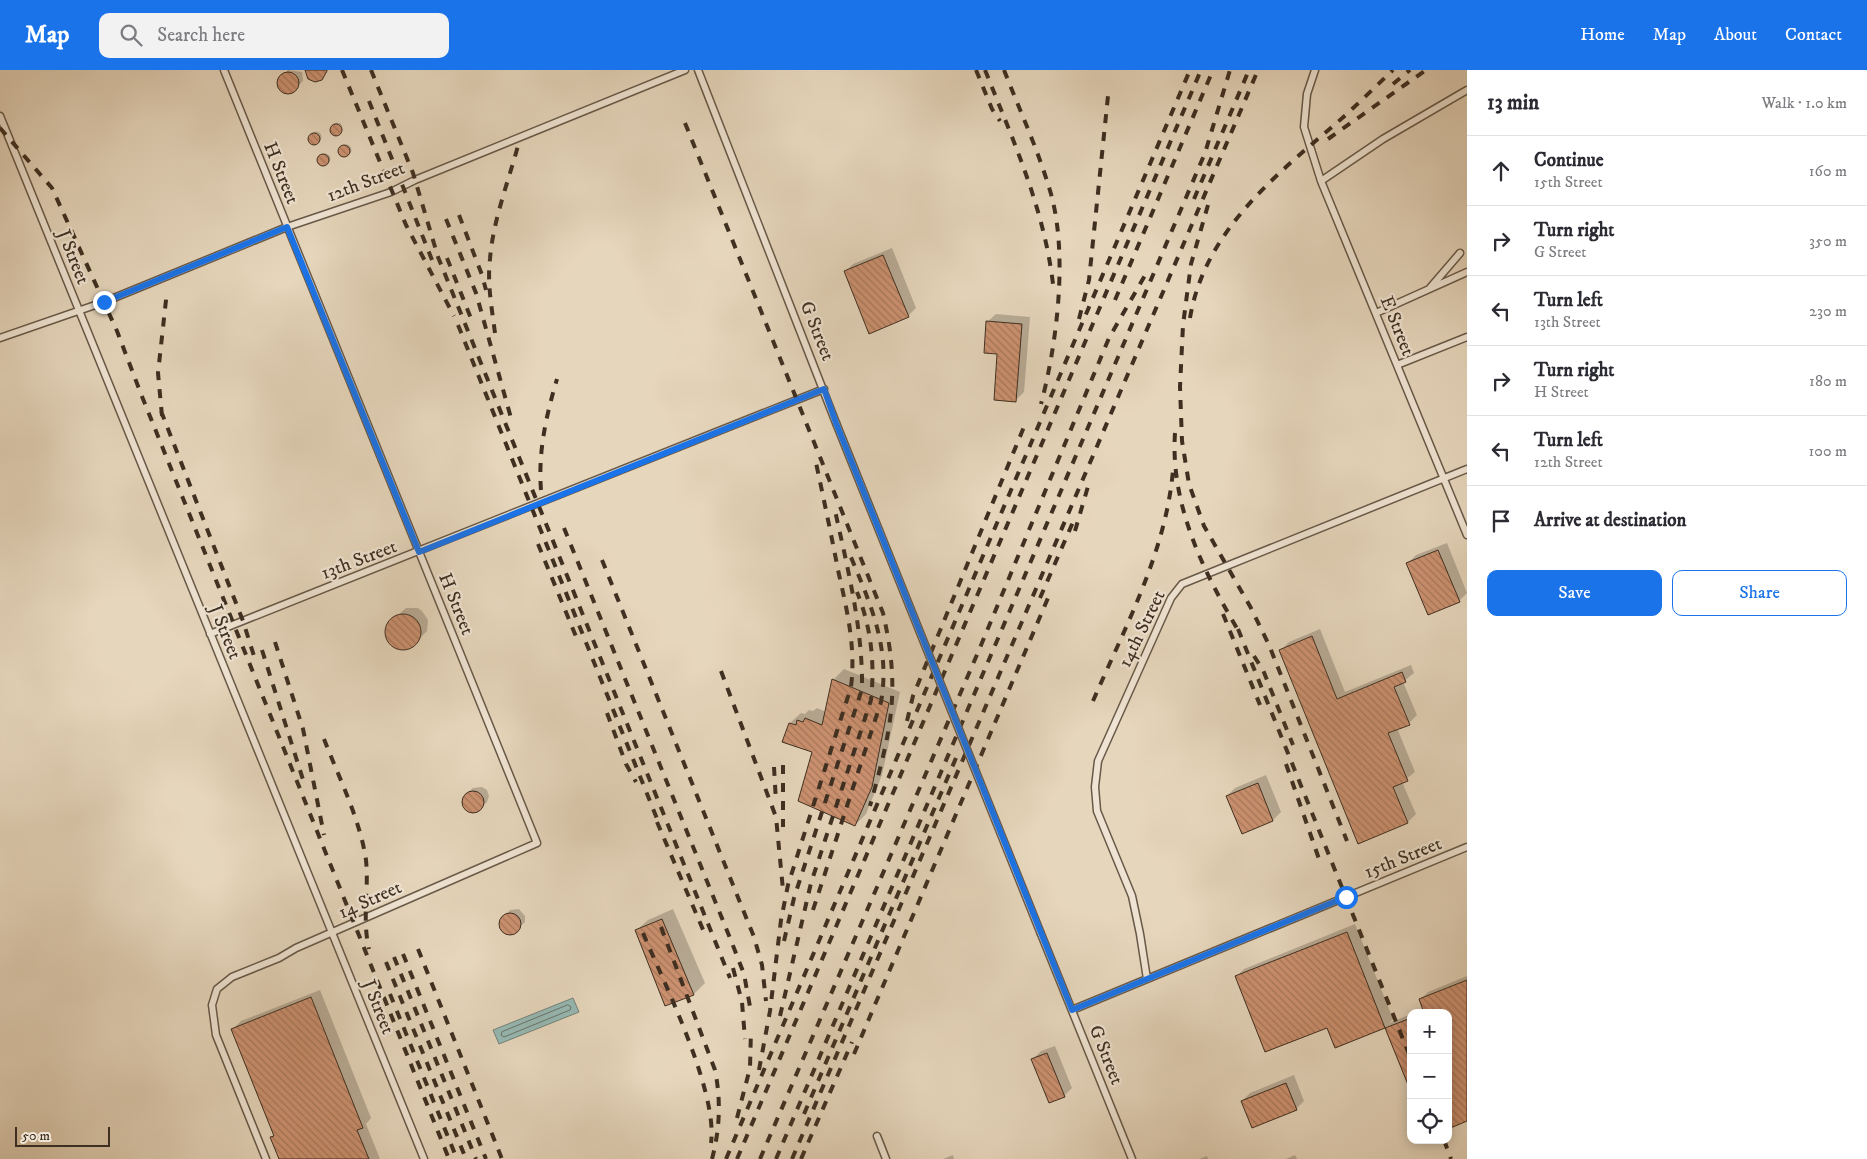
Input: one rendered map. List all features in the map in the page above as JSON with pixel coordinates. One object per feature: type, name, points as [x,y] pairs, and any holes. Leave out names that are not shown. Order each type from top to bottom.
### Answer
[{"type":"lane","name":"H Street","points":[[224,70],[537,843]]},
{"type":"lane","name":"12th Street","points":[[0,338],[104,302],[287,227],[392,192],[424,176],[684,70]]},
{"type":"lane","name":"G Street","points":[[698,70],[836,423],[1132,1159]]},
{"type":"lane","name":"E Street","points":[[1315,70],[1307,94],[1304,127],[1321,181],[1467,535]]},
{"type":"lane","points":[[1321,181],[1383,139],[1467,90]]},
{"type":"lane","name":"J Street","points":[[0,116],[424,1159]]},
{"type":"lane","points":[[1428,291],[1460,253]]},
{"type":"lane","points":[[1376,313],[1467,272]]},
{"type":"lane","points":[[1397,365],[1467,337]]},
{"type":"lane","name":"13th Street","points":[[210,634],[824,389]]},
{"type":"lane","name":"14th Street","points":[[1146,979],[1132,896],[1097,811],[1095,787],[1098,761],[1170,598],[1182,584],[1467,469]]},
{"type":"lane","name":"14 Street","points":[[266,1159],[216,1035],[212,1005],[218,989],[232,977],[279,958],[296,948],[537,843]]},
{"type":"lane","name":"15th Street","points":[[1072,1010],[1467,847]]},
{"type":"lane","points":[[877,1136],[886,1159]]},
{"type":"water","points":[[573,998],[579,1012],[499,1044],[493,1030]]},
{"type":"building","points":[[305,70],[327,71],[322,80],[315,82],[308,79]]},
{"type":"building","points":[[288,72],[296,75],[299,83],[296,91],[288,94],[280,91],[277,83],[280,75]]},
{"type":"building","points":[[334,124],[338,124],[342,130],[338,136],[334,136],[330,132],[330,128]]},
{"type":"building","points":[[312,133],[316,133],[320,139],[316,145],[312,145],[308,141],[308,137]]},
{"type":"building","points":[[342,145],[346,145],[350,151],[346,157],[342,157],[338,153],[338,149]]},
{"type":"building","points":[[321,154],[325,154],[329,160],[325,166],[321,166],[317,162],[317,158]]},
{"type":"building","points":[[883,255],[909,317],[869,334],[844,271]]},
{"type":"building","points":[[986,321],[1022,324],[1016,402],[994,400],[997,354],[984,353]]},
{"type":"building","points":[[1438,550],[1460,602],[1428,615],[1406,563]]},
{"type":"building","points":[[403,614],[410,615],[416,619],[420,625],[420,639],[416,645],[410,649],[403,650],[396,649],[390,645],[386,639],[385,632],[386,625],[390,619],[396,615]]},
{"type":"building","points":[[1312,636],[1337,699],[1402,672],[1406,682],[1394,687],[1410,725],[1388,733],[1408,781],[1393,787],[1408,823],[1358,844],[1279,650]]},
{"type":"building","points":[[832,679],[889,703],[872,787],[855,826],[798,801],[812,752],[782,742],[789,723],[796,725],[797,720],[803,722],[805,718],[822,725]]},
{"type":"building","points":[[1258,783],[1273,821],[1242,834],[1226,796]]},
{"type":"building","points":[[473,791],[481,794],[484,802],[481,810],[473,813],[465,810],[462,802],[465,794]]},
{"type":"building","points":[[510,913],[518,916],[521,924],[518,932],[510,935],[502,932],[499,924],[502,916]]},
{"type":"building","points":[[662,919],[694,995],[665,1006],[635,930]]},
{"type":"building","points":[[1347,932],[1385,1028],[1335,1048],[1327,1028],[1265,1052],[1235,976]]},
{"type":"building","points":[[1467,980],[1467,1121],[1452,1127],[1452,1009],[1423,1009],[1419,999]]},
{"type":"building","points":[[311,997],[363,1128],[357,1130],[369,1159],[279,1159],[270,1137],[274,1136],[231,1029]]},
{"type":"building","points":[[1407,1020],[1407,1082],[1385,1028]]},
{"type":"building","points":[[1047,1053],[1065,1097],[1049,1103],[1031,1059]]},
{"type":"building","points":[[1286,1083],[1297,1110],[1252,1128],[1241,1101]]},
{"type":"railway","points":[[342,70],[406,225],[454,316]]},
{"type":"railway","points":[[371,70],[413,173],[438,257],[730,978]]},
{"type":"railway","points":[[976,70],[992,109],[1000,121]]},
{"type":"railway","points":[[985,70],[1035,201],[1043,228],[1053,284]]},
{"type":"railway","points":[[1004,70],[1041,163],[1051,194],[1059,244],[1060,271],[1056,327],[1041,404]]},
{"type":"railway","points":[[726,1159],[1190,70]]},
{"type":"railway","points":[[737,1159],[1201,70]]},
{"type":"railway","points":[[1115,300],[1213,70]]},
{"type":"railway","points":[[776,1159],[1205,153],[1230,70]]},
{"type":"railway","points":[[1194,199],[1249,70]]},
{"type":"railway","points":[[792,1159],[1258,70]]},
{"type":"railway","points":[[1190,318],[1198,288],[1210,260],[1225,234],[1243,210],[1286,167],[1348,113],[1393,70]]},
{"type":"railway","points":[[1393,84],[1410,70]]},
{"type":"railway","points":[[1328,139],[1426,70]]},
{"type":"railway","points":[[1079,319],[1089,280],[1108,96]]},
{"type":"railway","points":[[369,101],[434,265]]},
{"type":"railway","points":[[685,123],[883,613],[892,665],[891,710],[883,755],[870,806]]},
{"type":"railway","points":[[0,128],[52,188],[117,331],[449,1159]]},
{"type":"railway","points":[[495,333],[489,278],[492,244],[494,230],[519,142]]},
{"type":"railway","points":[[1208,205],[1191,264],[1183,325],[1180,387],[1182,441],[1189,484],[1204,526],[1251,608],[1269,645],[1347,841]]},
{"type":"railway","points":[[459,215],[486,290]]},
{"type":"railway","points":[[446,219],[476,293],[511,418]]},
{"type":"railway","points":[[447,258],[472,321]]},
{"type":"railway","points":[[760,1159],[979,650],[1109,338],[1147,272]]},
{"type":"railway","points":[[162,416],[158,373],[167,291]]},
{"type":"railway","points":[[458,325],[660,826]]},
{"type":"railway","points":[[541,490],[540,476],[544,434],[557,379]]},
{"type":"railway","points":[[161,411],[243,621],[254,656]]},
{"type":"railway","points":[[907,721],[913,696],[1026,422]]},
{"type":"railway","points":[[1175,433],[1178,487],[1184,513],[1203,564],[1241,635]]},
{"type":"railway","points":[[759,1070],[770,1011],[781,920],[788,885],[851,687],[852,657],[850,628],[815,458]]},
{"type":"railway","points":[[1093,701],[1131,617],[1153,560],[1169,500],[1173,470]]},
{"type":"railway","points":[[1075,531],[1089,483]]},
{"type":"railway","points":[[784,941],[794,898],[862,689],[862,666],[857,620],[834,506]]},
{"type":"railway","points":[[1040,598],[1073,522]]},
{"type":"railway","points":[[564,528],[744,974],[751,1012]]},
{"type":"railway","points":[[538,544],[577,639]]},
{"type":"railway","points":[[813,910],[881,702],[883,662],[876,624],[848,550]]},
{"type":"railway","points":[[602,560],[754,937],[762,965],[766,1001]]},
{"type":"railway","points":[[854,1054],[1051,591]]},
{"type":"railway","points":[[780,1016],[811,883],[871,700],[871,645],[866,618],[857,592]]},
{"type":"railway","points":[[1223,614],[1260,705]]},
{"type":"railway","points":[[1238,629],[1409,1054]]},
{"type":"railway","points":[[275,642],[303,729],[324,835]]},
{"type":"railway","points":[[262,650],[305,786]]},
{"type":"railway","points":[[1254,656],[1263,670],[1293,745]]},
{"type":"railway","points":[[721,671],[776,817],[783,890]]},
{"type":"railway","points":[[607,713],[626,764],[636,782]]},
{"type":"railway","points":[[324,739],[354,814],[363,845],[367,871],[366,927],[369,949]]},
{"type":"railway","points":[[804,1114],[956,758]]},
{"type":"railway","points":[[1286,764],[1319,859]]},
{"type":"railway","points":[[783,765],[783,827]]},
{"type":"railway","points":[[774,767],[776,802]]},
{"type":"railway","points":[[657,822],[704,932]]},
{"type":"railway","points":[[661,927],[715,1070],[719,1114],[717,1137],[712,1159]]},
{"type":"railway","points":[[643,933],[688,1037],[698,1067],[711,1121],[711,1143]]},
{"type":"railway","points":[[418,949],[502,1159]]},
{"type":"railway","points":[[403,954],[486,1159]]},
{"type":"railway","points":[[394,957],[476,1159]]},
{"type":"railway","points":[[386,962],[466,1159]]},
{"type":"railway","points":[[733,968],[742,1002],[745,1039]]},
{"type":"railway","points":[[390,994],[457,1159]]},
{"type":"railway","points":[[737,1118],[750,1068],[751,1030]]},
{"type":"railway","points":[[801,1159],[852,1042]]},
{"type":"railway","points":[[1445,1144],[1451,1159]]},
{"type":"route","points":[[104,302],[287,227],[419,552],[824,389],[1072,1010],[1346,897]]}]
